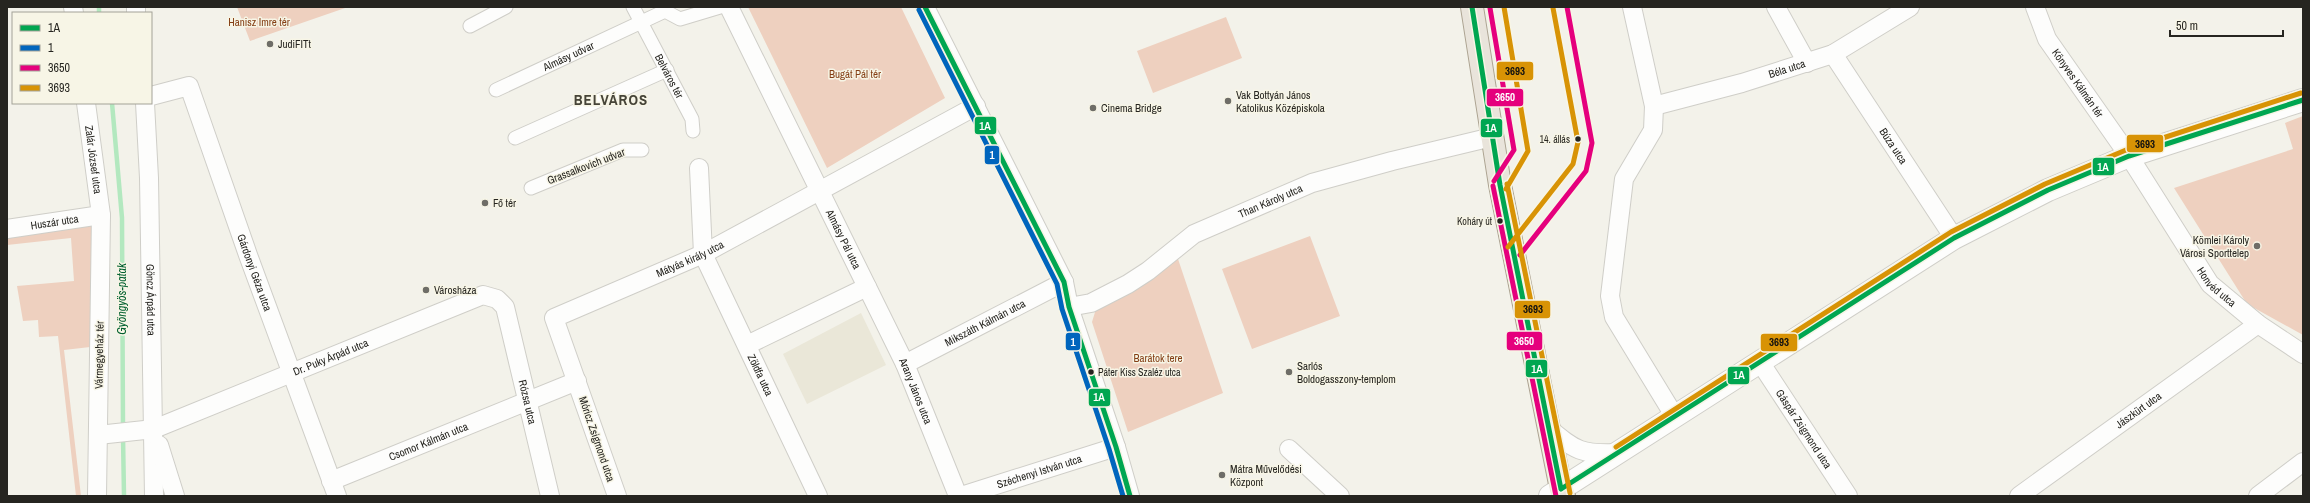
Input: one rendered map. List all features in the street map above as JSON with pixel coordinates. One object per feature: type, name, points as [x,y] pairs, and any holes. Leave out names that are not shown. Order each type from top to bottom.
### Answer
[{"type":"main road","points":[[1472,7],[1492,137],[1547,427],[1558,494]]},
{"type":"street","points":[[470,26],[506,7]]},
{"type":"street","name":"Belváros tér","points":[[633,7],[692,119],[693,131]]},
{"type":"street","points":[[641,21],[665,11],[680,19],[720,7]]},
{"type":"street","points":[[729,7],[821,191],[976,106]]},
{"type":"street","points":[[925,7],[1064,282],[1068,307],[1116,447],[1130,496]]},
{"type":"street","points":[[1632,7],[1654,106],[1653,130],[1624,179],[1610,296],[1614,317],[1675,417]]},
{"type":"street","points":[[1776,7],[1807,63]]},
{"type":"street","name":"Béla utca","points":[[1654,106],[1807,63],[1833,54],[1910,7]]},
{"type":"street","name":"Könyves Kálmán tér","points":[[2035,7],[2047,39],[2129,156]]},
{"type":"street","name":"Almásy udvar","points":[[496,90],[641,21]]},
{"type":"street","name":"Búza utca","points":[[1833,54],[1954,238]]},
{"type":"street","points":[[516,138],[667,70]]},
{"type":"street","name":"Gárdonyi Géza utca","points":[[152,96],[189,86],[248,255],[334,488]]},
{"type":"street","points":[[1558,494],[1954,238],[2048,190],[2129,156],[2303,100]]},
{"type":"street","name":"Zalár József utca","points":[[86,104],[101,215]]},
{"type":"street","name":"Göncz Árpád utca","points":[[145,104],[149,178],[154,496]]},
{"type":"street","name":"Than Károly utca","points":[[1068,307],[1091,303],[1121,288],[1148,271],[1194,234],[1312,183],[1399,159],[1492,137]]},
{"type":"street","name":"Grassalkovich udvar","points":[[531,188],[623,150],[642,150]]},
{"type":"street","name":"Honvéd utca","points":[[2129,156],[2210,284],[2258,324],[2303,354]]},
{"type":"street","points":[[699,168],[703,254]]},
{"type":"street","name":"Mátyás király utca","points":[[577,381],[554,318],[703,254],[821,191]]},
{"type":"street","name":"Almásy Pál utca","points":[[821,191],[867,287]]},
{"type":"street","name":"Huszár utca","points":[[7,229],[101,215]]},
{"type":"street","name":"Vármegyeház tér","points":[[97,496],[101,215]]},
{"type":"street","name":"Zöldfa utca","points":[[703,254],[818,496]]},
{"type":"street","name":"Mikszáth Kálmán utca","points":[[905,364],[1064,282]]},
{"type":"street","points":[[747,344],[867,287]]},
{"type":"street","name":"Arany János utca","points":[[867,287],[905,364],[960,496]]},
{"type":"street","name":"Dr. Puky Árpád utca","points":[[98,435],[154,430],[483,295],[497,299],[505,307]]},
{"type":"street","name":"Rózsa utca","points":[[505,307],[526,402],[550,496]]},
{"type":"street","name":"Jászkürt utca","points":[[2019,496],[2258,324]]},
{"type":"street","name":"Gáspár Zsigmond utca","points":[[1760,362],[1848,496]]},
{"type":"street","points":[[526,402],[577,381]]},
{"type":"street","name":"Móricz Zsigmond utca","points":[[577,381],[617,496]]},
{"type":"street","name":"Csomor Kálmán utca","points":[[334,488],[526,402]]},
{"type":"street","points":[[1547,427],[1580,452],[1598,454],[1620,453]]},
{"type":"street","points":[[154,430],[175,496]]},
{"type":"street","name":"Széchenyi István utca","points":[[960,496],[1116,447]]},
{"type":"street","points":[[1289,449],[1340,496]]},
{"type":"street","points":[[2258,496],[2303,462]]},
{"type":"shaded area","points":[[861,313],[886,365],[807,404],[783,354]]},
{"type":"green space","name":"Hanisz Imre tér","points":[[237,7],[348,7],[250,41]]},
{"type":"green space","name":"Bugát Pál tér","points":[[748,7],[901,7],[945,98],[827,168]]},
{"type":"green space","points":[[1226,17],[1242,58],[1153,93],[1137,51]]},
{"type":"green space","name":"Kömlei Károly Városi Sporttelep","points":[[2303,116],[2303,335],[2247,304],[2174,188],[2293,149],[2285,123]]},
{"type":"green space","points":[[101,215],[99,346],[64,350],[81,496],[76,496],[58,336],[39,337],[38,320],[23,321],[17,286],[74,281],[71,238],[7,245],[7,229]]},
{"type":"green space","points":[[1310,236],[1340,316],[1252,349],[1222,269]]},
{"type":"green space","name":"Barátok tere","points":[[1177,256],[1223,393],[1128,432],[1092,322],[1096,309]]},
{"type":"waterway","name":"Gyöngyös-patak","points":[[99,7],[99,12]]},
{"type":"waterway","name":"Gyöngyös-patak","points":[[112,104],[122,218],[123,429]]},
{"type":"waterway","name":"Gyöngyös-patak","points":[[123,436],[124,496]]},
{"type":"transit line","name":"1A","points":[[925,7],[1064,282],[1069,307],[1116,447],[1130,496]]},
{"type":"transit line","name":"1A","points":[[1472,7],[1500,185],[1561,489]]},
{"type":"transit line","name":"3693","points":[[1504,7],[1528,151],[1506,189]]},
{"type":"transit line","name":"3650","points":[[1520,255],[1586,171],[1592,143],[1567,7]]},
{"type":"transit line","name":"3650","points":[[1490,8],[1514,150],[1494,181]]},
{"type":"transit line","name":"3693","points":[[1508,247],[1573,164],[1578,142],[1553,8]]},
{"type":"transit line","name":"1","points":[[919,10],[1057,284],[1062,309],[1109,449],[1123,496]]},
{"type":"transit line","name":"3693","points":[[1616,447],[1951,232],[2045,184],[2126,150],[2301,93]]},
{"type":"transit line","name":"1A","points":[[1561,489],[1954,238],[2048,190],[2129,156],[2303,100]]},
{"type":"transit line","name":"3693","points":[[1507,184],[1570,493]]},
{"type":"transit line","name":"3650","points":[[1493,186],[1556,496]]},
{"type":"place","name":"JudiFITt","points":[[270,44]]},
{"type":"place","name":"Vak Bottyán János Katolikus Középiskola","points":[[1228,101]]},
{"type":"place","name":"Cinema Bridge","points":[[1093,108]]},
{"type":"place","name":"14. állás","points":[[1578,139]]},
{"type":"place","name":"Fő tér","points":[[485,203]]},
{"type":"place","name":"Koháry út","points":[[1500,221]]},
{"type":"place","name":"Kömlei Károly Városi Sporttelep","points":[[2257,246]]},
{"type":"place","name":"Városháza","points":[[426,290]]},
{"type":"place","name":"Páter Kiss Szaléz utca","points":[[1091,372]]},
{"type":"place","name":"Sarlós Boldogasszony-templom","points":[[1289,372]]},
{"type":"place","name":"Mátra Művelődési Központ","points":[[1222,475]]},
{"type":"district","name":"BELVÁROS","points":[[611,100]]}]
